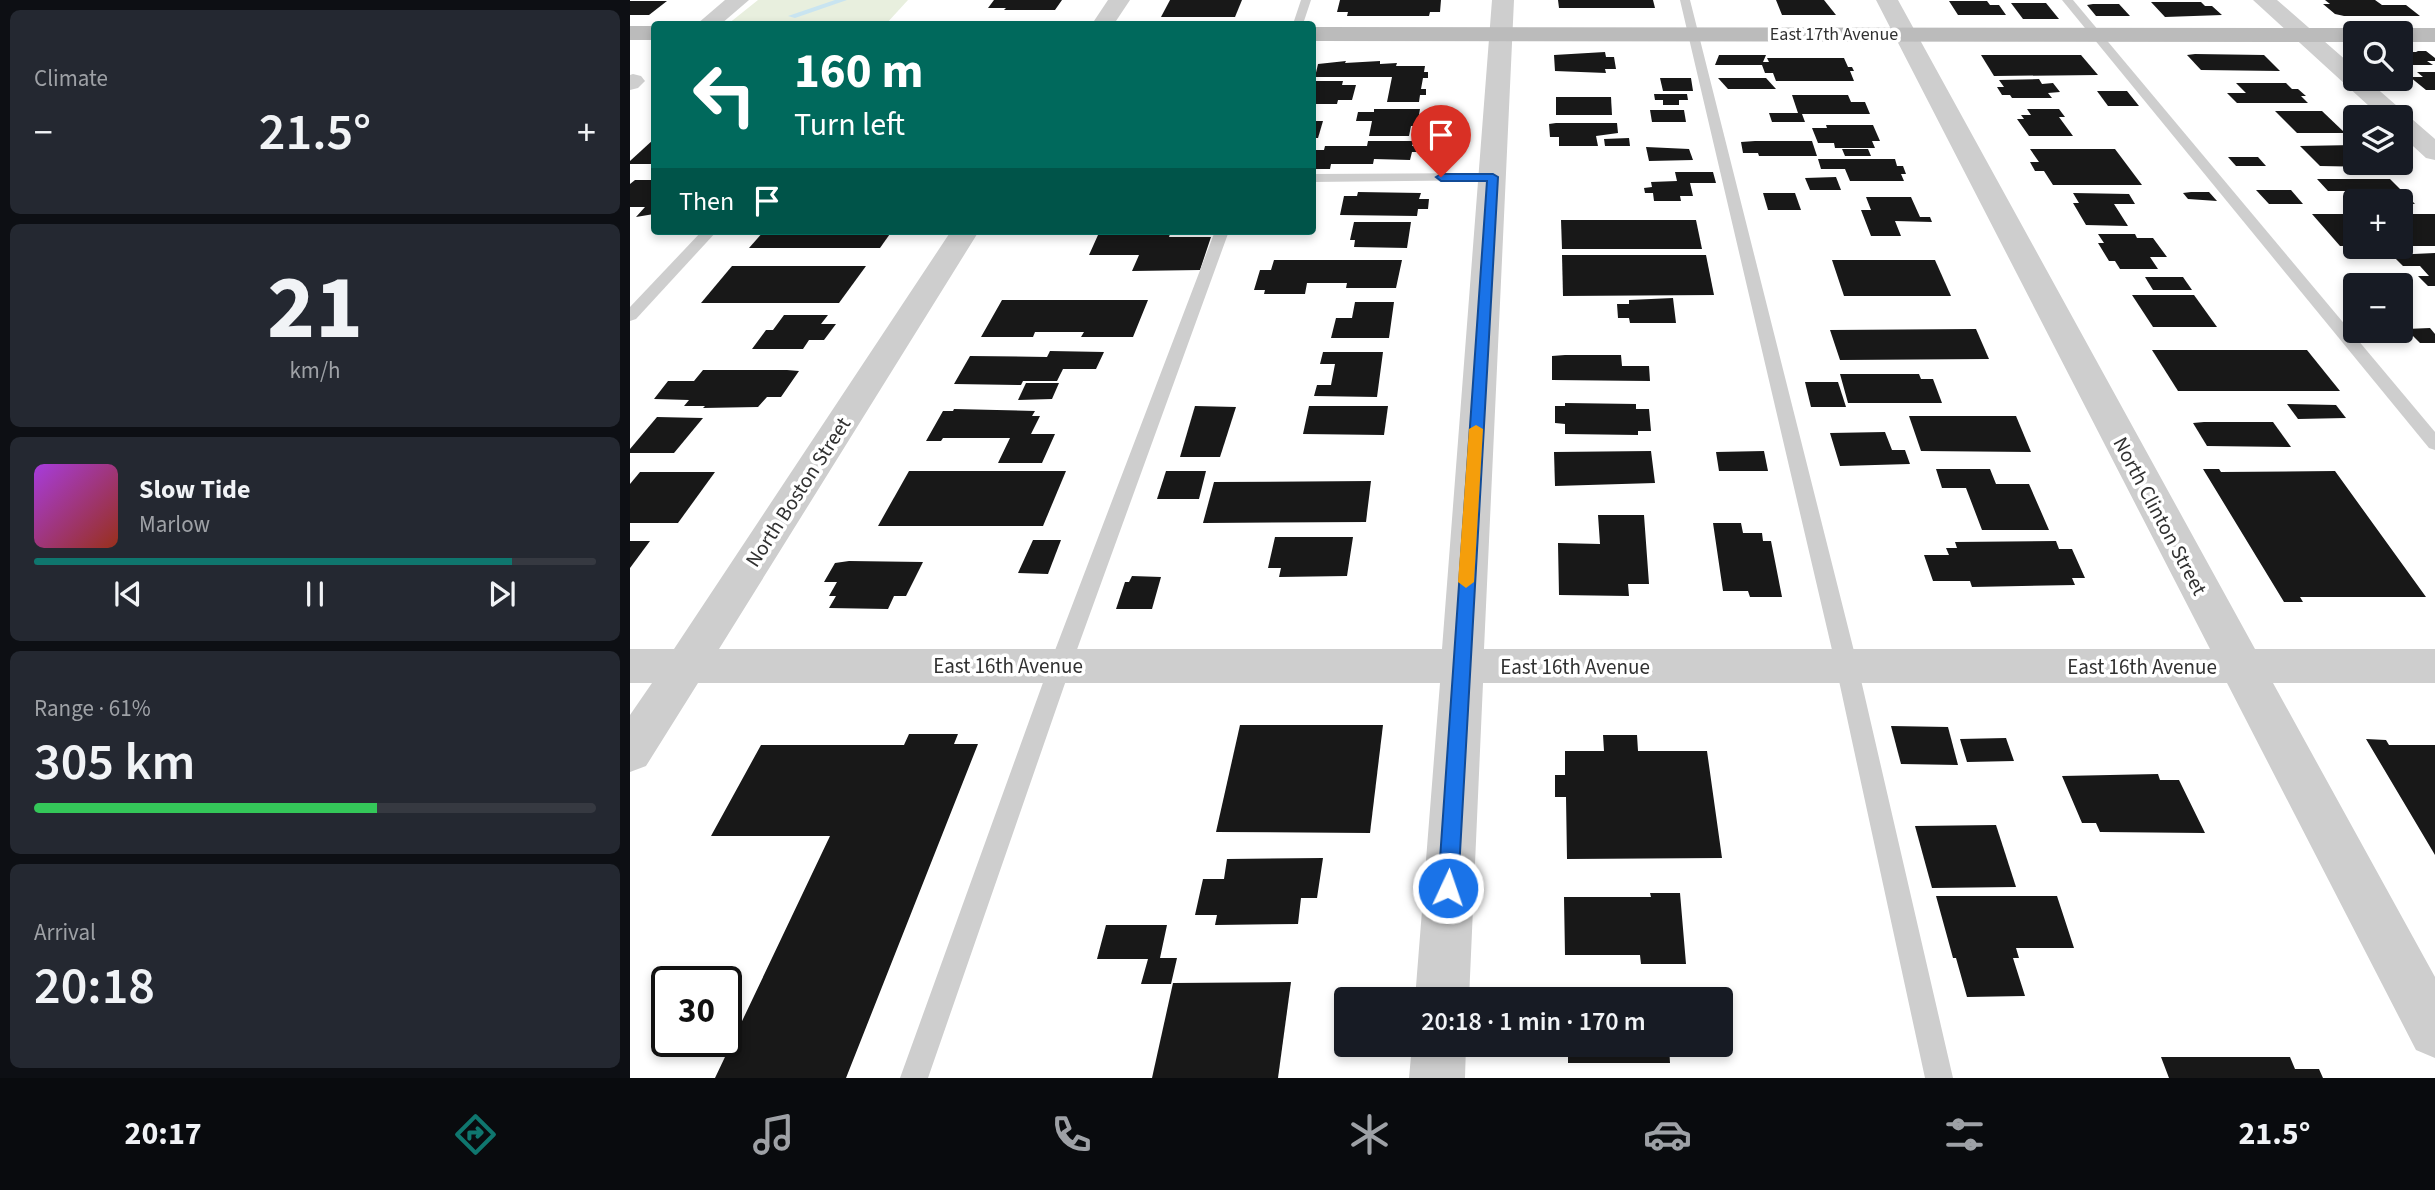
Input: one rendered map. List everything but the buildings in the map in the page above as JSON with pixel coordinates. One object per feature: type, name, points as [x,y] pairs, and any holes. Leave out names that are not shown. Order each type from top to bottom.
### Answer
[{"type":"street","points":[[712,21],[738,0]]},
{"type":"street","points":[[1105,21],[1119,0]]},
{"type":"street","name":"North Clinton Street","points":[[1887,0],[2239,667],[2435,1031]]},
{"type":"street","points":[[2264,0],[2382,105]]},
{"type":"street","points":[[1443,987],[1502,17]]},
{"type":"street","name":"East 17th Avenue","points":[[1316,34],[1502,17],[1692,34],[2343,34]]},
{"type":"street","points":[[630,33],[651,33]]},
{"type":"street","points":[[2413,34],[2435,35]]},
{"type":"street","points":[[2413,133],[2435,152]]},
{"type":"street","name":"North Boston Street","points":[[630,753],[962,235]]},
{"type":"street","name":"East 16th Avenue","points":[[630,666],[2435,666]]},
{"type":"street","points":[[1437,1078],[1438,1057]]},
{"type":"lane","points":[[1299,21],[1306,0]]},
{"type":"lane","points":[[1685,0],[1847,667],[1939,1078]]},
{"type":"lane","points":[[2067,0],[2435,444]]},
{"type":"lane","points":[[1316,178],[1493,177]]},
{"type":"lane","points":[[630,316],[706,235]]},
{"type":"lane","points":[[914,1078],[1060,666],[1221,235]]},
{"type":"green space","points":[[758,0],[908,0],[889,21],[732,21]]},
{"type":"waterway","points":[[792,16],[843,0]]},
{"type":"slow traffic","points":[[1466,582],[1476,429]]},
{"type":"route","points":[[1441,177],[1493,177],[1448,888]]}]
